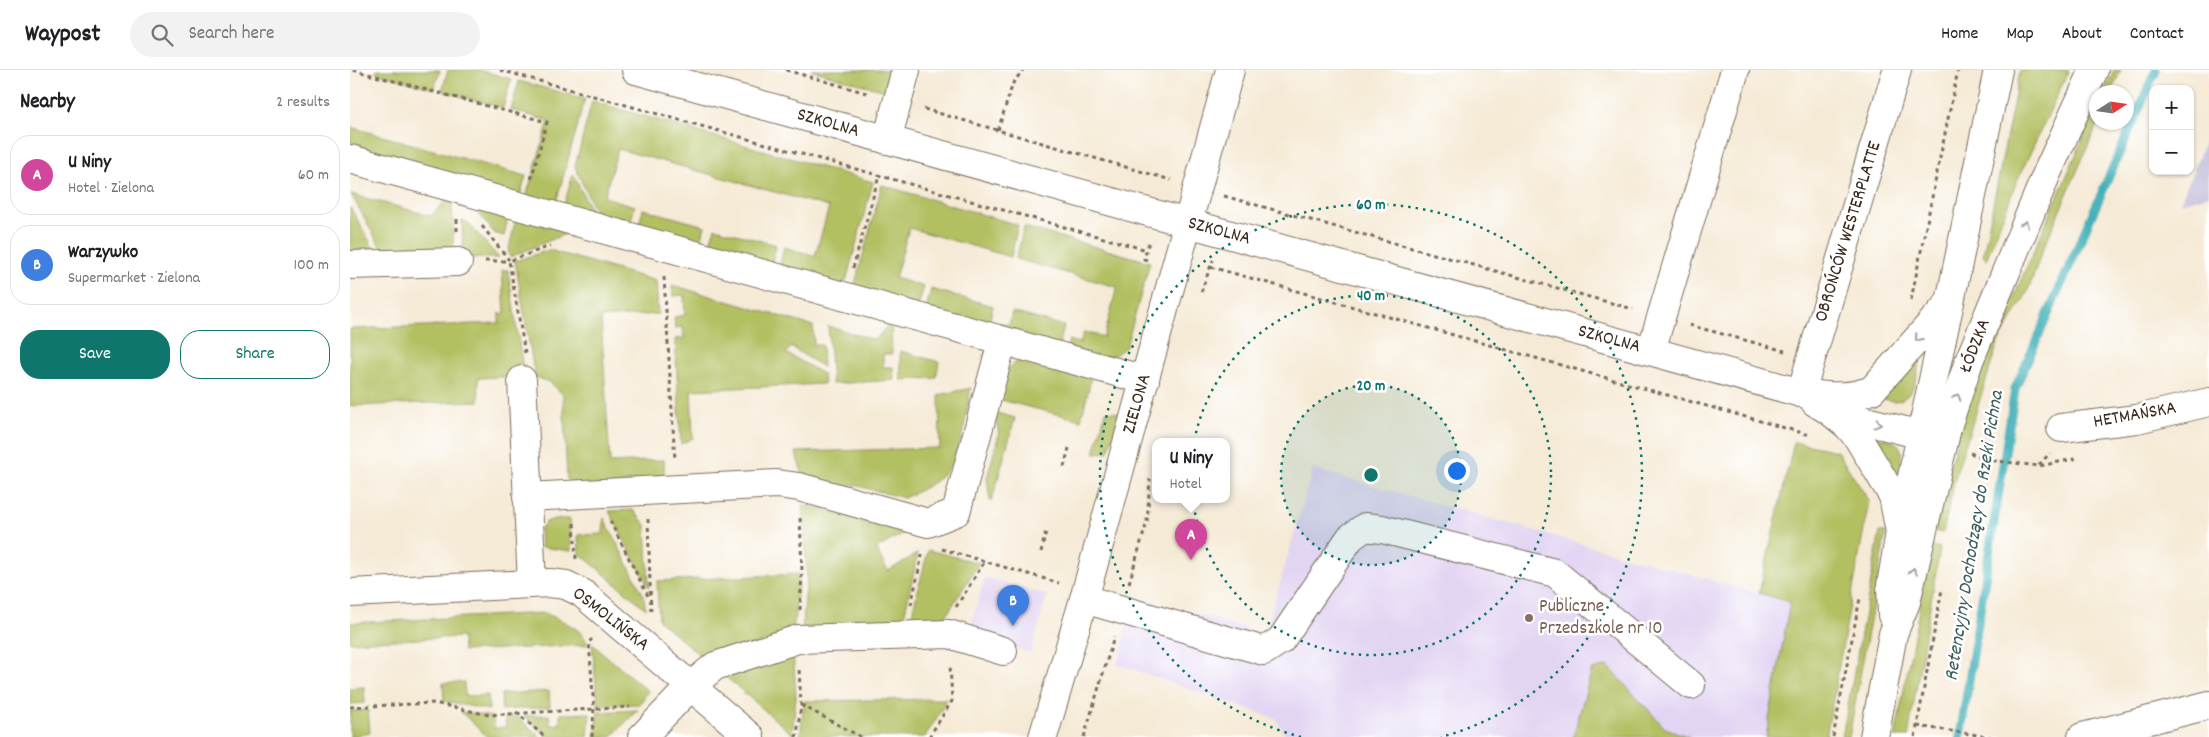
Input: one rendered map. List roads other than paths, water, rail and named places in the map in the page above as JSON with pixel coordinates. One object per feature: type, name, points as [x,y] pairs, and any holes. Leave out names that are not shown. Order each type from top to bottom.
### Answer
[{"type":"street","name":"SZKOLNA","points":[[636,70],[1801,393],[1845,398],[1858,396],[1872,390],[1950,302]]},
{"type":"street","points":[[887,140],[906,70]]},
{"type":"street","name":"ZIELONA","points":[[1043,737],[1085,595],[1230,70]]},
{"type":"street","points":[[1651,351],[1735,70]]},
{"type":"street","name":"OBROŃCÓW WESTERPLATTE","points":[[1801,393],[1897,70]]},
{"type":"street","name":"ŁÓDZKA","points":[[1893,634],[1891,585],[1900,532],[1998,70]]},
{"type":"street","name":"ŁÓDZKA","points":[[1874,737],[1893,634],[1906,602],[1948,424],[1969,361],[2006,269],[2047,172],[2094,70]]},
{"type":"street","points":[[350,158],[1002,342],[1145,380]]},
{"type":"street","points":[[350,265],[458,262]]},
{"type":"street","points":[[527,497],[777,484],[799,487],[926,533],[956,512],[1002,342]]},
{"type":"street","points":[[522,380],[532,584]]},
{"type":"street","name":"SZKOLNA","points":[[1801,393],[1831,412],[1848,426],[1858,438],[1893,496],[1900,532]]},
{"type":"street","name":"HETMAŃSKA","points":[[2061,428],[2137,419],[2209,402]]},
{"type":"street","name":"SZKOLNA","points":[[1831,412],[1921,435]]},
{"type":"street","points":[[1921,435],[1948,424]]},
{"type":"street","points":[[1085,595],[1264,651],[1282,640],[1350,538],[1365,527],[1382,529],[1555,573],[1691,684]]},
{"type":"street","name":"OSMOLIŃSKA","points":[[350,593],[532,584],[566,585],[582,593],[750,737]]},
{"type":"street","points":[[642,737],[691,686],[715,666],[798,640],[942,634],[1003,652]]},
{"type":"street","points":[[2082,737],[2209,705]]},
{"type":"waterway","name":"Retencyjny Dochodzący do Rzeki Pichna","points":[[1960,737],[2015,389],[2156,70]]},
{"type":"place","name":"U Niny","points":[[1191,560]]},
{"type":"place","name":"Publiczne Przedszkole nr 10","points":[[1529,618]]},
{"type":"place","name":"Warzywko","points":[[1013,626]]}]
